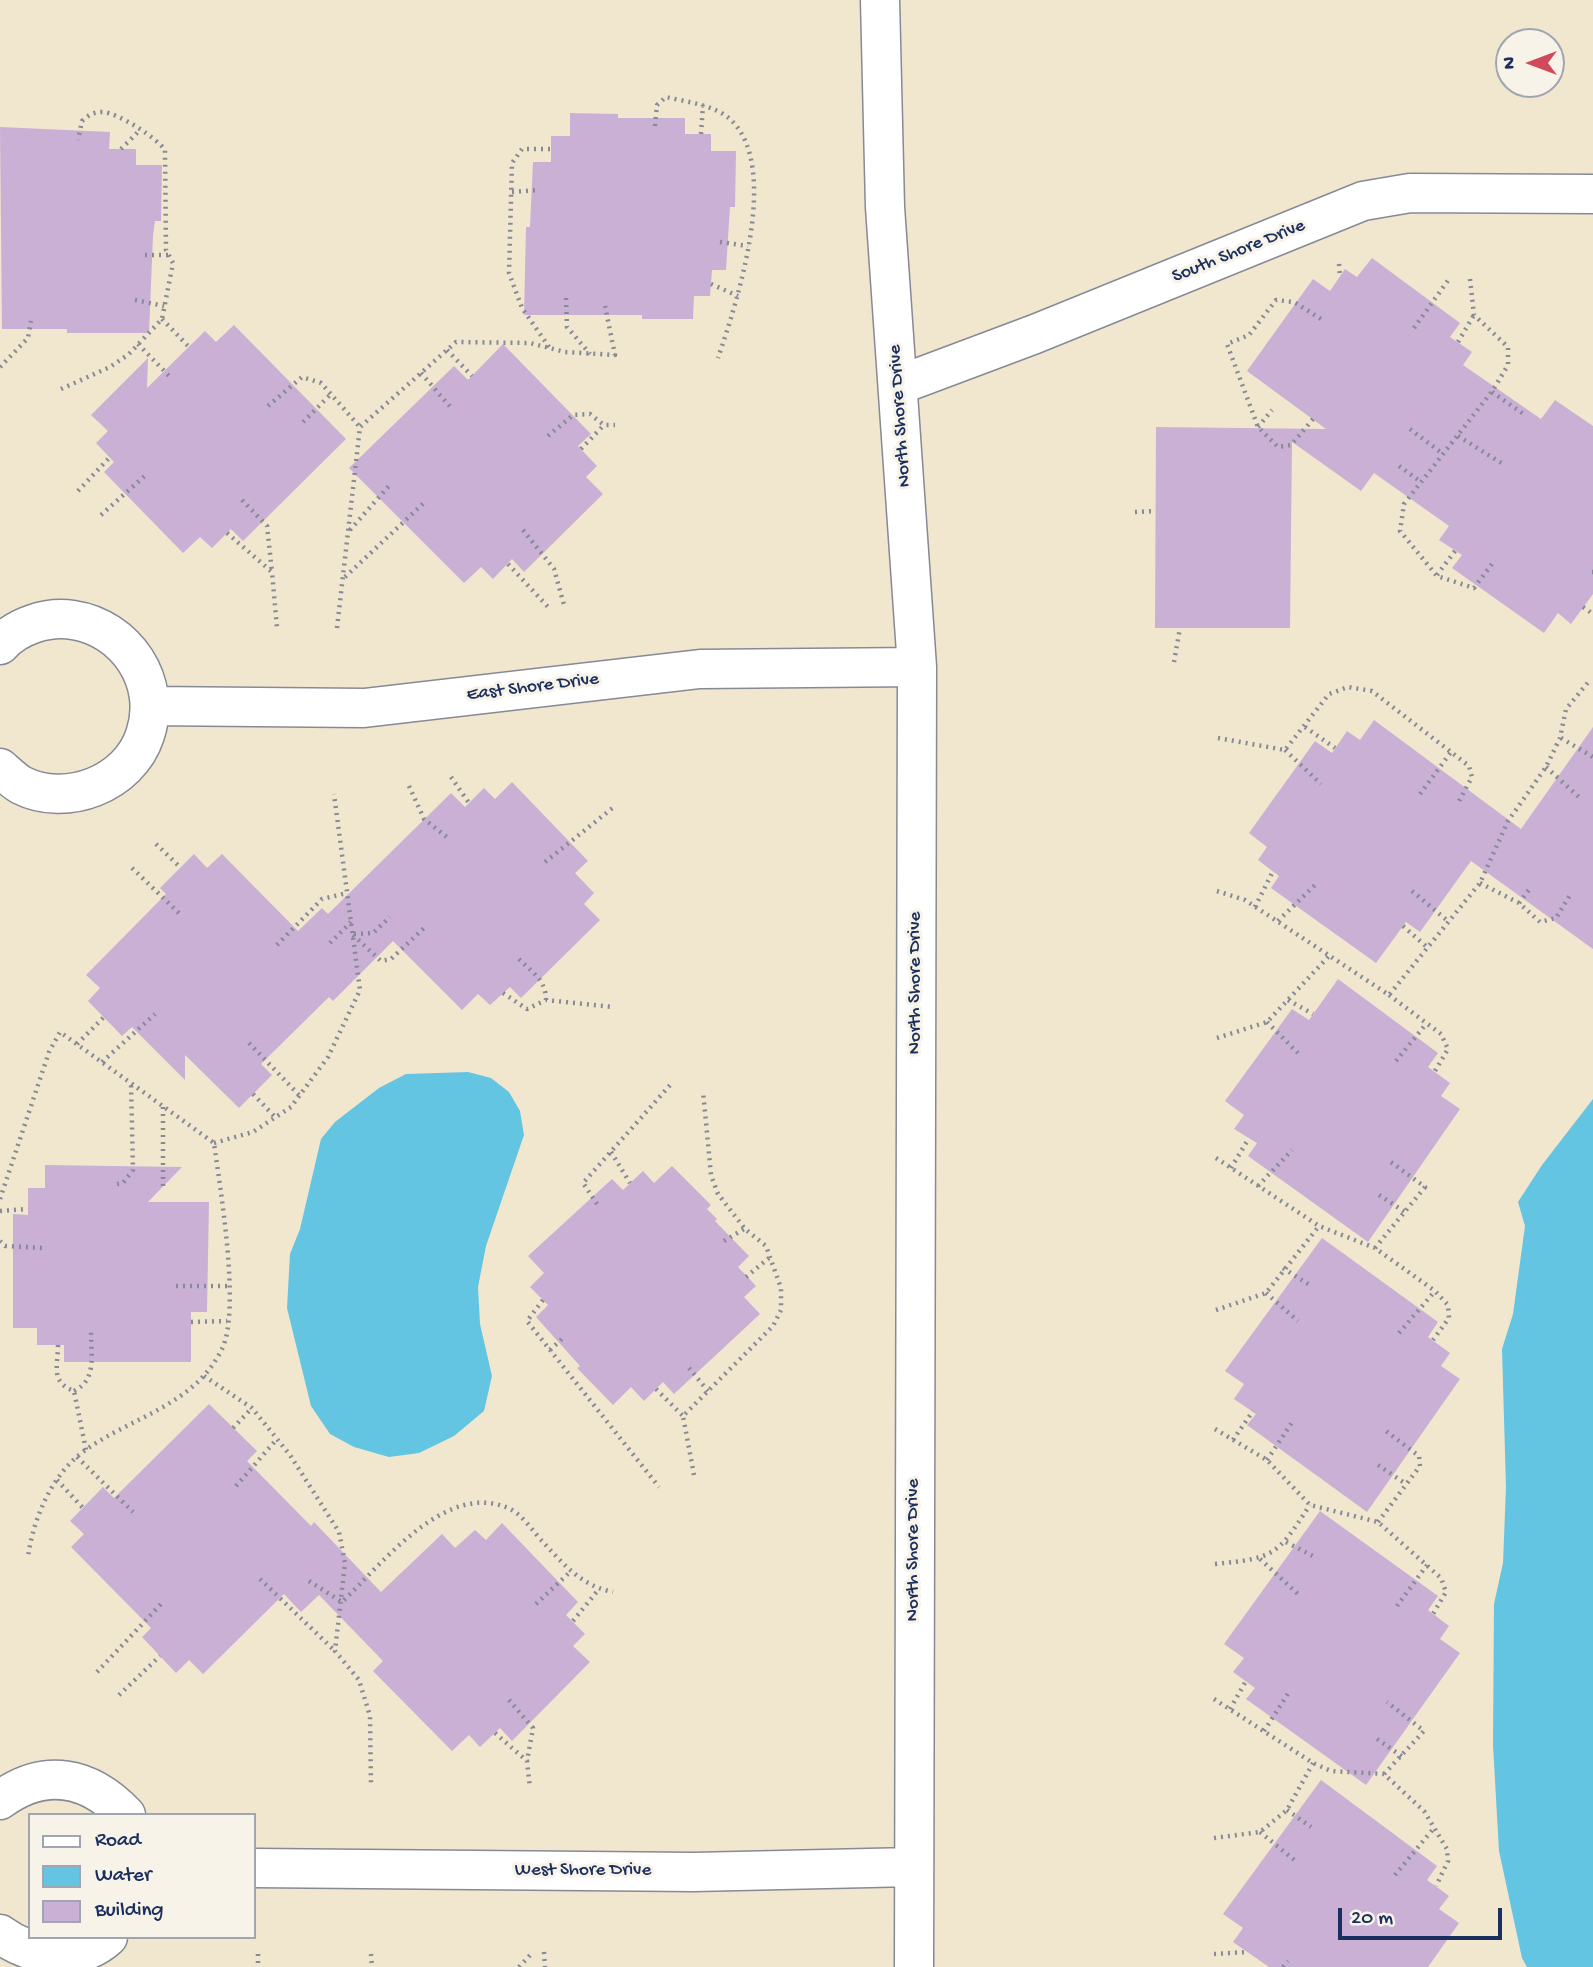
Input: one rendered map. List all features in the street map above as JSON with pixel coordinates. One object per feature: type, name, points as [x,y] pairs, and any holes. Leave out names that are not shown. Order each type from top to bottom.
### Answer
[{"type":"street","name":"North Shore Drive","points":[[880,0],[885,207],[917,667],[914,1967]]},
{"type":"street","name":"South Shore Drive","points":[[899,385],[1035,334],[1363,201],[1410,193],[1593,194]]},
{"type":"street","points":[[0,645],[32,624],[59,618],[86,622],[112,634],[132,653],[145,678],[150,706],[145,736],[130,762],[107,781],[80,792],[50,793],[22,785],[0,768]]},
{"type":"street","name":"East Shore Drive","points":[[150,706],[364,708],[700,669],[917,667]]},
{"type":"street","points":[[0,1800],[25,1785],[53,1779],[81,1783],[93,1788],[106,1795],[124,1813]]},
{"type":"street","name":"West Shore Drive","points":[[256,1868],[707,1871],[913,1867]]},
{"type":"street","points":[[0,1934],[16,1946],[44,1955],[74,1953],[104,1939]]},
{"type":"path","points":[[655,126],[657,105],[666,97],[702,106],[731,120],[747,144],[756,188],[738,296],[718,358]]},
{"type":"path","points":[[701,134],[702,106]]},
{"type":"path","points":[[61,389],[110,366],[138,344],[162,319],[173,263],[166,250],[165,150],[158,140],[106,111],[92,113],[82,121],[78,140]]},
{"type":"path","points":[[121,149],[139,130]]},
{"type":"path","points":[[551,149],[522,149],[512,163],[509,273],[522,309],[551,348]]},
{"type":"path","points":[[511,192],[539,190]]},
{"type":"path","points":[[720,242],[748,246]]},
{"type":"path","points":[[145,254],[169,255]]},
{"type":"path","points":[[1414,328],[1449,279]]},
{"type":"path","points":[[1458,342],[1474,315],[1470,279]]},
{"type":"path","points":[[711,284],[738,296]]},
{"type":"path","points":[[566,298],[567,327],[590,354]]},
{"type":"path","points":[[135,300],[164,306]]},
{"type":"path","points":[[1313,419],[1291,445],[1278,447],[1258,427],[1227,344],[1249,335],[1276,300],[1294,302],[1321,319]]},
{"type":"path","points":[[337,628],[360,427],[456,342],[530,343],[590,354],[615,355],[606,306]]},
{"type":"path","points":[[1474,315],[1508,347],[1508,365],[1492,391],[1404,504],[1400,531],[1437,576],[1474,588],[1495,560]]},
{"type":"path","points":[[162,319],[189,347]]},
{"type":"path","points":[[0,367],[28,338],[31,321]]},
{"type":"path","points":[[138,344],[172,379]]},
{"type":"path","points":[[447,350],[472,376]]},
{"type":"path","points":[[422,373],[453,410]]},
{"type":"path","points":[[268,406],[302,377],[321,383],[360,427]]},
{"type":"path","points":[[1492,391],[1525,415]]},
{"type":"path","points":[[303,422],[331,394]]},
{"type":"path","points":[[1258,427],[1272,410]]},
{"type":"path","points":[[548,436],[573,415],[590,414],[604,425],[615,425]]},
{"type":"path","points":[[581,449],[604,425]]},
{"type":"path","points":[[1410,429],[1443,454]]},
{"type":"path","points":[[1458,436],[1503,464]]},
{"type":"path","points":[[78,491],[109,458]]},
{"type":"path","points":[[1399,466],[1421,482]]},
{"type":"path","points":[[101,515],[148,473]]},
{"type":"path","points":[[348,531],[388,486]]},
{"type":"path","points":[[242,500],[267,526],[277,628]]},
{"type":"path","points":[[344,578],[426,501]]},
{"type":"path","points":[[1136,512],[1156,511]]},
{"type":"path","points":[[523,530],[554,569],[564,605]]},
{"type":"path","points":[[228,533],[272,572]]},
{"type":"path","points":[[1437,576],[1455,551]]},
{"type":"path","points":[[508,564],[549,608]]},
{"type":"path","points":[[1583,607],[1593,614]]},
{"type":"path","points":[[1174,662],[1180,628]]},
{"type":"path","points":[[1389,995],[1480,883],[1508,821],[1546,766],[1560,737],[1566,709],[1590,680]]},
{"type":"path","points":[[1285,750],[1329,694],[1348,687],[1372,691],[1469,766],[1472,777],[1458,803]]},
{"type":"path","points":[[1305,727],[1335,748]]},
{"type":"path","points":[[1218,737],[1285,750],[1321,784]]},
{"type":"path","points":[[1560,737],[1593,757]]},
{"type":"path","points":[[1420,794],[1451,752]]},
{"type":"path","points":[[1546,766],[1580,798]]},
{"type":"path","points":[[451,777],[469,803]]},
{"type":"path","points":[[409,786],[424,819],[448,838]]},
{"type":"path","points":[[214,1143],[253,1132],[291,1107],[328,1057],[360,990],[334,793]]},
{"type":"path","points":[[545,862],[615,806]]},
{"type":"path","points":[[156,844],[181,868]]},
{"type":"path","points":[[132,868],[182,916]]},
{"type":"path","points":[[1255,907],[1273,871]]},
{"type":"path","points":[[1277,922],[1317,883]]},
{"type":"path","points":[[1480,883],[1519,904],[1540,922],[1556,918],[1570,895]]},
{"type":"path","points":[[1519,904],[1531,887]]},
{"type":"path","points":[[1217,891],[1255,907],[1389,995],[1441,1034],[1448,1049],[1435,1072]]},
{"type":"path","points":[[1412,891],[1449,922]]},
{"type":"path","points":[[277,945],[322,900],[347,893]]},
{"type":"path","points":[[353,934],[373,933],[390,917]]},
{"type":"path","points":[[330,943],[351,922]]},
{"type":"path","points":[[1403,926],[1427,948]]},
{"type":"path","points":[[353,934],[381,961],[391,959],[424,928]]},
{"type":"path","points":[[1217,1038],[1267,1022],[1329,956]]},
{"type":"path","points":[[519,960],[541,980],[546,988],[546,1000]]},
{"type":"path","points":[[503,993],[527,1009],[546,1000],[612,1007]]},
{"type":"path","points":[[1288,1000],[1313,1014]]},
{"type":"path","points":[[102,1062],[155,1014]]},
{"type":"path","points":[[77,1044],[104,1017]]},
{"type":"path","points":[[1267,1022],[1297,1053]]},
{"type":"path","points":[[1396,1061],[1427,1024]]},
{"type":"path","points":[[0,1199],[49,1052],[60,1032],[214,1143],[228,1240],[228,1286],[223,1347],[197,1387],[77,1457],[57,1480],[32,1531],[28,1557]]},
{"type":"path","points":[[249,1043],[299,1095]]},
{"type":"path","points":[[597,1204],[583,1184],[672,1083]]},
{"type":"path","points":[[117,1184],[123,1184],[133,1170],[131,1084]]},
{"type":"path","points":[[683,1416],[773,1326],[781,1310],[781,1288],[766,1246],[745,1229],[718,1194],[711,1175],[704,1091]]},
{"type":"path","points":[[253,1094],[275,1117]]},
{"type":"path","points":[[163,1107],[163,1186]]},
{"type":"path","points":[[1231,1168],[1249,1138]]},
{"type":"path","points":[[1258,1186],[1292,1150]]},
{"type":"path","points":[[611,1152],[630,1184]]},
{"type":"path","points":[[1216,1158],[1319,1226],[1375,1248],[1435,1291],[1448,1305],[1450,1318],[1433,1340]]},
{"type":"path","points":[[1375,1248],[1425,1188],[1388,1160]]},
{"type":"path","points":[[1379,1195],[1405,1212]]},
{"type":"path","points":[[0,1211],[28,1209]]},
{"type":"path","points":[[1216,1310],[1266,1293],[1283,1268],[1319,1226]]},
{"type":"path","points":[[724,1241],[745,1229]]},
{"type":"path","points":[[0,1241],[5,1246],[44,1248]]},
{"type":"path","points":[[746,1276],[769,1258]]},
{"type":"path","points":[[1283,1268],[1311,1286]]},
{"type":"path","points":[[176,1286],[228,1286]]},
{"type":"path","points":[[1399,1333],[1435,1291]]},
{"type":"path","points":[[1266,1293],[1298,1321]]},
{"type":"path","points":[[543,1300],[527,1321],[659,1487]]},
{"type":"path","points":[[191,1322],[226,1321]]},
{"type":"path","points":[[58,1345],[57,1379],[62,1387],[74,1391],[85,1386],[91,1374],[91,1332]]},
{"type":"path","points":[[550,1350],[564,1337]]},
{"type":"path","points":[[689,1368],[708,1391]]},
{"type":"path","points":[[204,1376],[252,1408],[277,1439],[339,1532],[345,1563],[335,1651]]},
{"type":"path","points":[[656,1389],[683,1416],[694,1475]]},
{"type":"path","points":[[74,1391],[86,1450]]},
{"type":"path","points":[[233,1428],[252,1408]]},
{"type":"path","points":[[1233,1440],[1253,1411]]},
{"type":"path","points":[[1267,1460],[1293,1421]]},
{"type":"path","points":[[1215,1429],[1267,1460],[1310,1504],[1378,1522],[1441,1578],[1446,1592],[1433,1614]]},
{"type":"path","points":[[1378,1522],[1420,1466],[1419,1456],[1386,1431]]},
{"type":"path","points":[[236,1486],[277,1439]]},
{"type":"path","points":[[77,1457],[133,1512]]},
{"type":"path","points":[[1378,1465],[1406,1484]]},
{"type":"path","points":[[57,1480],[83,1508]]},
{"type":"path","points":[[342,1602],[429,1519],[464,1504],[490,1502],[513,1510],[570,1572],[599,1589],[613,1592]]},
{"type":"path","points":[[1215,1564],[1260,1559],[1286,1542],[1310,1504]]},
{"type":"path","points":[[1286,1542],[1313,1556]]},
{"type":"path","points":[[1260,1559],[1298,1594]]},
{"type":"path","points":[[1397,1606],[1427,1565]]},
{"type":"path","points":[[536,1604],[570,1572]]},
{"type":"path","points":[[260,1579],[335,1651],[359,1680],[370,1716],[371,1787]]},
{"type":"path","points":[[309,1581],[342,1602]]},
{"type":"path","points":[[573,1621],[599,1589]]},
{"type":"path","points":[[97,1672],[162,1603]]},
{"type":"path","points":[[119,1695],[160,1656]]},
{"type":"path","points":[[1230,1709],[1246,1681]]},
{"type":"path","points":[[1264,1731],[1289,1692]]},
{"type":"path","points":[[1214,1699],[1313,1763],[1331,1771],[1384,1774],[1424,1811],[1447,1849],[1448,1861],[1436,1886]]},
{"type":"path","points":[[509,1700],[533,1728],[527,1761],[530,1788]]},
{"type":"path","points":[[1384,1774],[1403,1757],[1424,1731],[1387,1702]]},
{"type":"path","points":[[495,1733],[527,1761]]},
{"type":"path","points":[[1377,1739],[1403,1757]]},
{"type":"path","points":[[1214,1838],[1260,1832],[1287,1810],[1313,1763]]},
{"type":"path","points":[[1287,1810],[1311,1827]]},
{"type":"path","points":[[1395,1875],[1434,1828]]},
{"type":"path","points":[[1260,1832],[1298,1863]]},
{"type":"path","points":[[519,1967],[533,1952]]},
{"type":"path","points":[[544,1952],[545,1967]]},
{"type":"path","points":[[1214,1955],[1247,1952]]},
{"type":"path","points":[[258,1954],[258,1967]]},
{"type":"path","points":[[371,1954],[372,1967]]},
{"type":"path","points":[[1283,1967],[1288,1961]]},
{"type":"water","points":[[468,1072],[491,1078],[509,1092],[520,1111],[524,1135],[486,1246],[478,1287],[480,1324],[492,1376],[484,1411],[454,1436],[419,1453],[389,1457],[354,1447],[330,1434],[311,1406],[287,1308],[290,1254],[300,1229],[321,1139],[335,1122],[379,1088],[406,1074]]},
{"type":"water","points":[[1593,1099],[1593,1967],[1527,1967],[1522,1958],[1499,1851],[1493,1745],[1494,1604],[1503,1563],[1506,1487],[1502,1349],[1513,1314],[1525,1226],[1518,1202],[1542,1165]]},
{"type":"building","points":[[570,113],[618,114],[618,118],[685,118],[685,134],[711,134],[711,151],[736,151],[735,207],[730,207],[726,270],[712,270],[710,296],[694,296],[693,319],[642,319],[642,315],[524,315],[526,227],[530,227],[533,162],[551,162],[551,136],[570,136]]},
{"type":"building","points":[[0,127],[110,132],[109,149],[136,149],[136,165],[162,165],[161,221],[155,221],[153,236],[149,333],[67,333],[67,329],[2,329]]},
{"type":"building","points":[[1372,258],[1460,323],[1450,337],[1472,352],[1463,365],[1541,419],[1555,400],[1593,426],[1593,594],[1571,624],[1558,613],[1544,633],[1452,568],[1462,555],[1439,540],[1449,526],[1374,473],[1361,491],[1292,442],[1290,628],[1155,628],[1156,427],[1326,429],[1247,371],[1313,279],[1330,291],[1345,269],[1357,277]]},
{"type":"building","points":[[234,325],[346,439],[243,541],[231,529],[212,548],[200,537],[183,553],[104,472],[114,462],[96,443],[108,431],[91,415],[148,358],[147,388],[205,331],[216,342]]},
{"type":"building","points":[[503,344],[591,434],[578,446],[597,466],[586,477],[603,494],[524,572],[512,559],[493,579],[481,567],[464,583],[349,468],[454,366],[468,380]]},
{"type":"building","points":[[1374,720],[1521,829],[1593,727],[1593,949],[1471,861],[1420,932],[1406,922],[1376,963],[1271,888],[1279,876],[1258,860],[1267,847],[1249,833],[1315,741],[1332,753],[1347,731],[1360,740]]},
{"type":"building","points":[[512,782],[588,861],[575,873],[594,893],[584,904],[600,920],[521,998],[510,987],[490,1005],[478,994],[462,1010],[393,941],[333,1001],[329,997],[261,1064],[272,1075],[239,1108],[185,1055],[185,1080],[132,1027],[122,1036],[88,1001],[100,988],[86,975],[166,894],[160,888],[194,854],[207,868],[222,854],[298,931],[322,908],[328,914],[451,793],[465,807],[484,788],[495,799]]},
{"type":"building","points":[[1338,979],[1438,1053],[1428,1067],[1450,1083],[1441,1096],[1460,1109],[1368,1242],[1248,1156],[1257,1143],[1234,1129],[1244,1115],[1225,1101],[1292,1009],[1309,1020]]},
{"type":"building","points":[[45,1165],[182,1167],[148,1202],[209,1202],[207,1312],[191,1312],[191,1362],[64,1362],[64,1345],[37,1345],[37,1328],[13,1328],[13,1214],[28,1215],[28,1188],[45,1188]]},
{"type":"building","points":[[672,1166],[711,1205],[707,1209],[717,1219],[715,1221],[749,1256],[738,1267],[756,1286],[744,1297],[760,1314],[674,1394],[663,1382],[644,1401],[631,1387],[613,1405],[577,1368],[580,1366],[536,1317],[548,1305],[530,1287],[544,1273],[528,1256],[612,1179],[623,1190],[643,1171],[654,1183]]},
{"type":"building","points":[[1322,1238],[1438,1322],[1428,1337],[1450,1353],[1441,1366],[1460,1379],[1367,1512],[1247,1425],[1256,1414],[1234,1399],[1244,1384],[1225,1371]]},
{"type":"building","points":[[209,1404],[257,1451],[247,1461],[311,1526],[314,1522],[381,1592],[442,1534],[455,1548],[475,1530],[486,1540],[502,1523],[578,1602],[566,1615],[585,1634],[573,1646],[590,1662],[512,1741],[500,1728],[480,1747],[469,1735],[452,1751],[373,1671],[383,1661],[319,1595],[301,1612],[284,1594],[203,1674],[189,1660],[176,1673],[142,1637],[151,1628],[71,1547],[84,1534],[70,1521],[103,1487],[114,1498]]},
{"type":"building","points":[[1320,1511],[1438,1596],[1428,1610],[1449,1626],[1440,1639],[1460,1653],[1366,1785],[1246,1699],[1255,1688],[1233,1672],[1244,1658],[1224,1644]]},
{"type":"building","points":[[1321,1780],[1437,1866],[1427,1880],[1449,1896],[1439,1909],[1459,1923],[1428,1967],[1269,1967],[1233,1942],[1243,1928],[1223,1914]]}]
